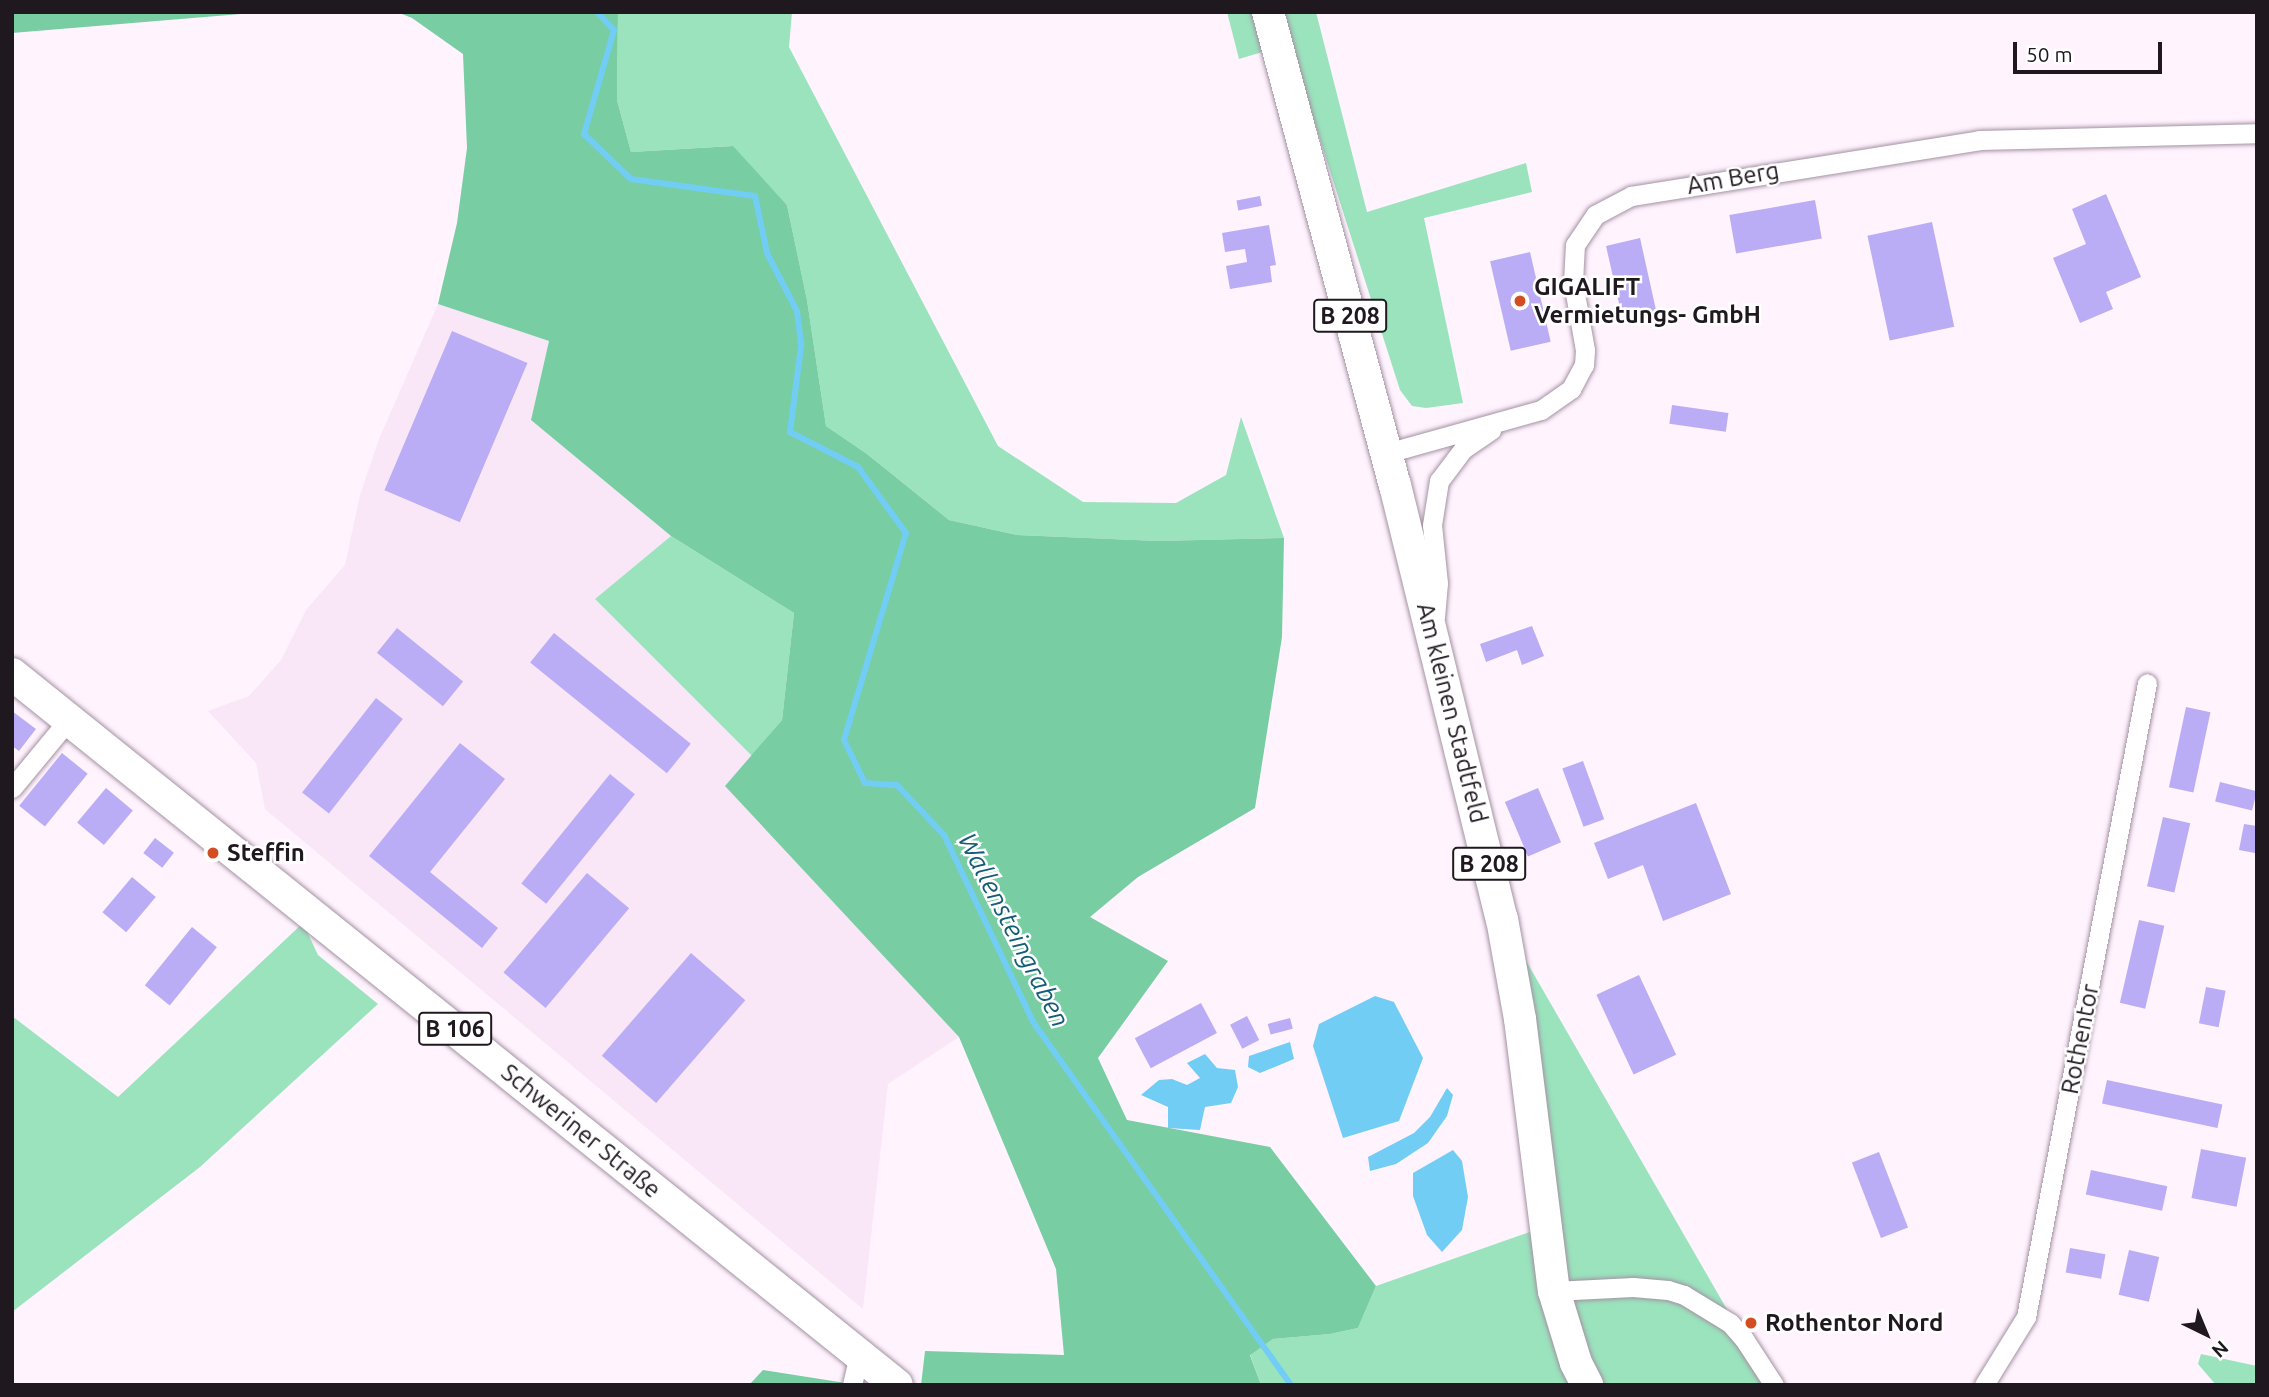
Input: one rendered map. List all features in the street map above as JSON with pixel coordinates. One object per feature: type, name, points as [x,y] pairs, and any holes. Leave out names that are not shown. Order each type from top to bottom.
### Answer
[{"type":"main road","name":"Am kleinen Stadtfeld","points":[[1268,12],[1387,453],[1502,919],[1520,1019],[1555,1291],[1576,1363],[1587,1385]]},
{"type":"main road","name":"Schweriner Straße","points":[[12,674],[897,1385]]},
{"type":"street","name":"Am Berg","points":[[1387,453],[1504,422],[1551,405],[1571,389],[1579,377],[1585,350],[1573,282],[1575,246],[1595,215],[1611,204],[1631,196],[1979,140],[2257,133]]},
{"type":"street","points":[[1432,629],[1438,583],[1432,525],[1439,481],[1463,449],[1504,422]]},
{"type":"street","name":"Rothentor","points":[[1984,1385],[2026,1317],[2147,683]]},
{"type":"street","points":[[12,789],[69,719]]},
{"type":"street","points":[[1555,1291],[1633,1287],[1668,1290],[1684,1295],[1730,1323],[1745,1339],[1774,1385]]},
{"type":"street","points":[[852,1385],[859,1354]]},
{"type":"shaded area","points":[[438,304],[549,341],[531,420],[671,536],[595,599],[752,756],[726,786],[959,1037],[888,1084],[863,1309],[265,809],[256,763],[208,711],[249,696],[281,660],[306,610],[345,565],[360,495],[379,439]]},
{"type":"green space","points":[[12,12],[266,12],[12,33]]},
{"type":"green space","points":[[397,12],[618,12],[617,100],[631,152],[733,146],[787,205],[807,300],[826,426],[867,454],[949,520],[1017,535],[1158,541],[1284,538],[1282,637],[1255,808],[1138,877],[1090,917],[1168,961],[1098,1058],[1127,1120],[1270,1147],[1376,1286],[1358,1328],[1330,1334],[1273,1339],[1250,1355],[1261,1385],[921,1385],[925,1351],[1064,1355],[1056,1269],[959,1037],[725,786],[782,720],[794,613],[671,536],[531,420],[549,341],[438,304],[457,223],[467,148],[463,54],[412,18]]},
{"type":"green space","points":[[618,12],[792,12],[789,47],[998,446],[1083,502],[1176,503],[1226,475],[1241,417],[1284,538],[1158,541],[1017,535],[949,520],[867,454],[826,426],[807,300],[787,205],[732,146],[631,152],[617,100]]},
{"type":"green space","points":[[1227,12],[1259,12],[1269,50],[1239,59]]},
{"type":"green space","points":[[1284,12],[1316,12],[1367,212],[1526,163],[1532,192],[1424,218],[1463,403],[1426,408],[1412,406],[1400,390],[1307,99]]},
{"type":"green space","points":[[671,536],[794,613],[782,720],[752,756],[595,599]]},
{"type":"green space","points":[[1502,919],[1744,1339],[1774,1385],[1261,1385],[1250,1354],[1273,1339],[1330,1334],[1358,1328],[1376,1286],[1544,1227]]},
{"type":"green space","points":[[303,923],[318,955],[378,1004],[200,1167],[12,1312],[12,1016],[118,1097]]},
{"type":"green space","points":[[2201,1354],[2257,1366],[2257,1385],[2216,1385],[2198,1364]]},
{"type":"green space","points":[[763,1370],[852,1384],[852,1385],[749,1385]]},
{"type":"water","points":[[1375,996],[1394,1002],[1423,1058],[1399,1121],[1343,1138],[1313,1046],[1319,1024]]},
{"type":"water","points":[[1290,1042],[1294,1059],[1260,1073],[1248,1067],[1249,1056]]},
{"type":"water","points":[[1205,1054],[1217,1068],[1235,1070],[1238,1087],[1231,1103],[1205,1107],[1200,1130],[1168,1128],[1168,1107],[1141,1095],[1159,1080],[1172,1079],[1187,1085],[1200,1078],[1187,1063]]},
{"type":"water","points":[[1447,1088],[1453,1095],[1447,1116],[1428,1143],[1396,1164],[1370,1171],[1368,1157],[1414,1133],[1430,1117]]},
{"type":"water","points":[[1453,1150],[1462,1161],[1468,1197],[1462,1230],[1442,1252],[1427,1235],[1413,1196],[1413,1173]]},
{"type":"building","points":[[2106,194],[2141,277],[2106,292],[2113,309],[2080,323],[2053,258],[2086,244],[2072,209]]},
{"type":"building","points":[[1260,196],[1262,206],[1238,210],[1236,201]]},
{"type":"building","points":[[1815,200],[1822,238],[1736,254],[1729,215]]},
{"type":"building","points":[[1932,222],[1954,327],[1890,340],[1867,236]]},
{"type":"building","points":[[1269,225],[1276,265],[1270,266],[1272,282],[1230,289],[1226,266],[1247,262],[1245,249],[1225,252],[1222,233]]},
{"type":"building","points":[[1640,238],[1658,319],[1640,323],[1637,309],[1621,312],[1606,246]]},
{"type":"building","name":"GIGALIFT Vermietungs- GmbH","points":[[1530,252],[1551,342],[1511,351],[1490,261]]},
{"type":"building","points":[[452,331],[527,363],[460,522],[384,490]]},
{"type":"building","points":[[1672,405],[1728,413],[1726,432],[1669,424]]},
{"type":"building","points":[[1532,626],[1544,656],[1522,665],[1517,650],[1486,662],[1480,644]]},
{"type":"building","points":[[397,628],[463,681],[443,706],[377,653]]},
{"type":"building","points":[[554,633],[691,744],[667,773],[530,663]]},
{"type":"building","points":[[376,698],[403,719],[329,813],[302,793]]},
{"type":"building","points":[[2186,707],[2210,712],[2193,792],[2169,787]]},
{"type":"building","points":[[12,711],[36,729],[19,751],[12,746]]},
{"type":"building","points":[[460,743],[505,779],[430,872],[498,928],[482,948],[369,856]]},
{"type":"building","points":[[62,753],[88,774],[45,827],[19,806]]},
{"type":"building","points":[[1583,761],[1604,819],[1584,827],[1562,769]]},
{"type":"building","points":[[610,774],[635,794],[546,904],[521,884]]},
{"type":"building","points":[[2220,782],[2257,791],[2252,811],[2215,801]]},
{"type":"building","points":[[106,788],[133,810],[104,845],[77,822]]},
{"type":"building","points":[[1538,788],[1561,842],[1528,856],[1505,802]]},
{"type":"building","points":[[1696,803],[1731,894],[1663,921],[1643,865],[1608,879],[1594,843]]},
{"type":"building","points":[[2163,817],[2190,823],[2174,892],[2147,886]]},
{"type":"building","points":[[2244,824],[2257,826],[2255,853],[2239,850]]},
{"type":"building","points":[[155,838],[174,853],[162,868],[143,853]]},
{"type":"building","points":[[587,873],[629,908],[546,1008],[503,973]]},
{"type":"building","points":[[132,877],[156,897],[126,932],[102,912]]},
{"type":"building","points":[[2139,920],[2164,926],[2145,1009],[2120,1003]]},
{"type":"building","points":[[192,927],[217,947],[170,1005],[145,985]]},
{"type":"building","points":[[691,953],[745,1000],[656,1103],[602,1056]]},
{"type":"building","points":[[1639,975],[1676,1055],[1634,1075],[1596,995]]},
{"type":"building","points":[[2206,987],[2226,991],[2219,1027],[2199,1023]]},
{"type":"building","points":[[1201,1003],[1217,1033],[1151,1068],[1135,1038]]},
{"type":"building","points":[[1247,1016],[1259,1040],[1242,1049],[1230,1025]]},
{"type":"building","points":[[1290,1018],[1293,1029],[1271,1035],[1268,1024]]},
{"type":"building","points":[[2107,1080],[2222,1105],[2217,1128],[2102,1103]]},
{"type":"building","points":[[2201,1149],[2246,1158],[2237,1207],[2191,1198]]},
{"type":"building","points":[[1879,1152],[1908,1228],[1881,1238],[1852,1162]]},
{"type":"building","points":[[2091,1170],[2167,1186],[2162,1211],[2086,1194]]},
{"type":"building","points":[[2070,1248],[2105,1254],[2101,1279],[2066,1273]]},
{"type":"building","points":[[2129,1250],[2159,1257],[2149,1302],[2119,1295]]},
{"type":"waterway","name":"Wallensteingraben","points":[[597,12],[614,30],[584,134],[631,179],[755,196],[767,253],[797,311],[801,346],[790,432],[858,467],[906,533],[844,740],[865,783],[897,785],[944,835],[1033,1022],[1291,1385]]},
{"type":"place","name":"GIGALIFT Vermietungs- GmbH","points":[[1520,301]]},
{"type":"place","name":"Steffin","points":[[213,853]]},
{"type":"place","name":"Rothentor Nord","points":[[1751,1323]]}]
